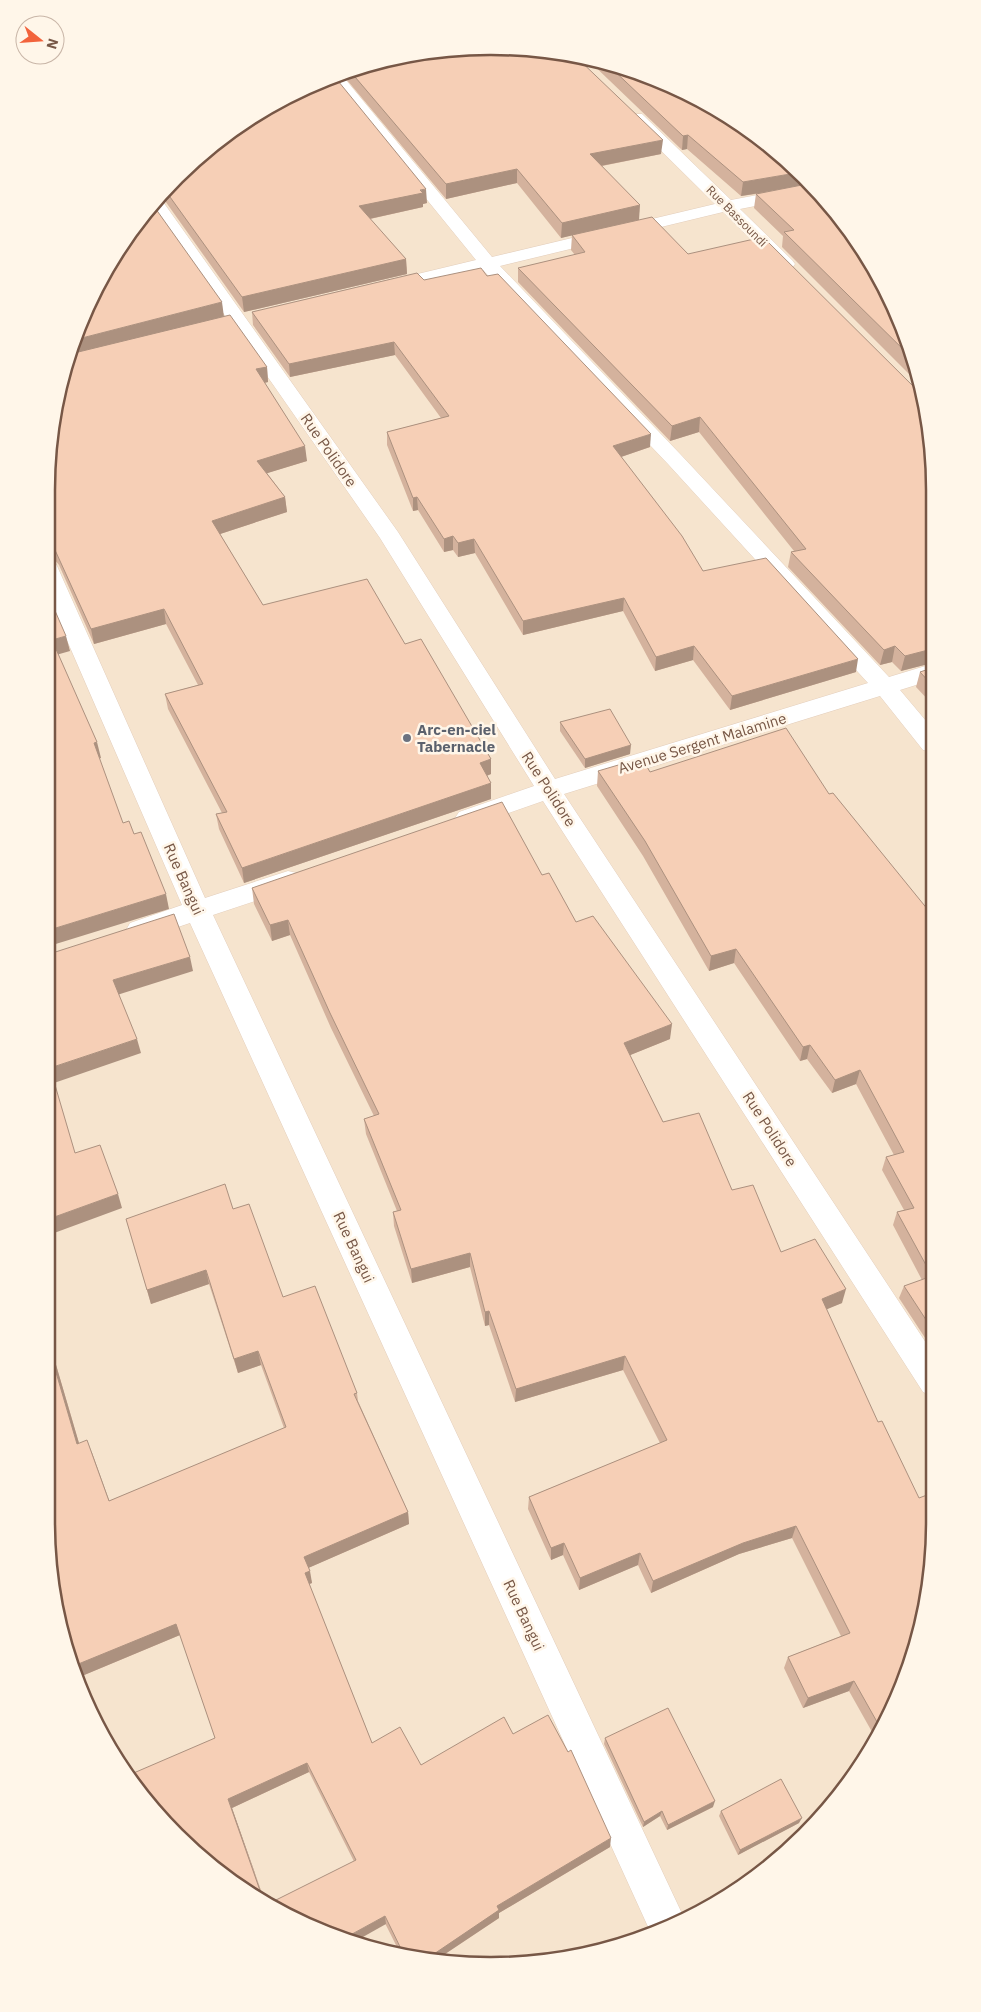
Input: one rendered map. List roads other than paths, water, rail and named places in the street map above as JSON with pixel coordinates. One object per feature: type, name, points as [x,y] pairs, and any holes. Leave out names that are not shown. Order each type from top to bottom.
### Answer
[{"type":"street","points":[[341,82],[488,264],[675,460],[885,687],[926,737]]},
{"type":"street","name":"Rue Bassoundi","points":[[620,102],[728,206],[797,276]]},
{"type":"street","points":[[373,290],[728,206],[803,191]]},
{"type":"street","name":"Rue Polidore","points":[[159,208],[390,537],[549,790],[926,1370]]},
{"type":"street","name":"Rue Bangui","points":[[55,586],[198,911],[665,1920]]},
{"type":"street","name":"Avenue Sergent Malamine","points":[[448,825],[549,790],[926,674]]},
{"type":"street","points":[[113,938],[309,873]]},
{"type":"place","name":"Arc-en-ciel Tabernacle","points":[[407,738]]}]
